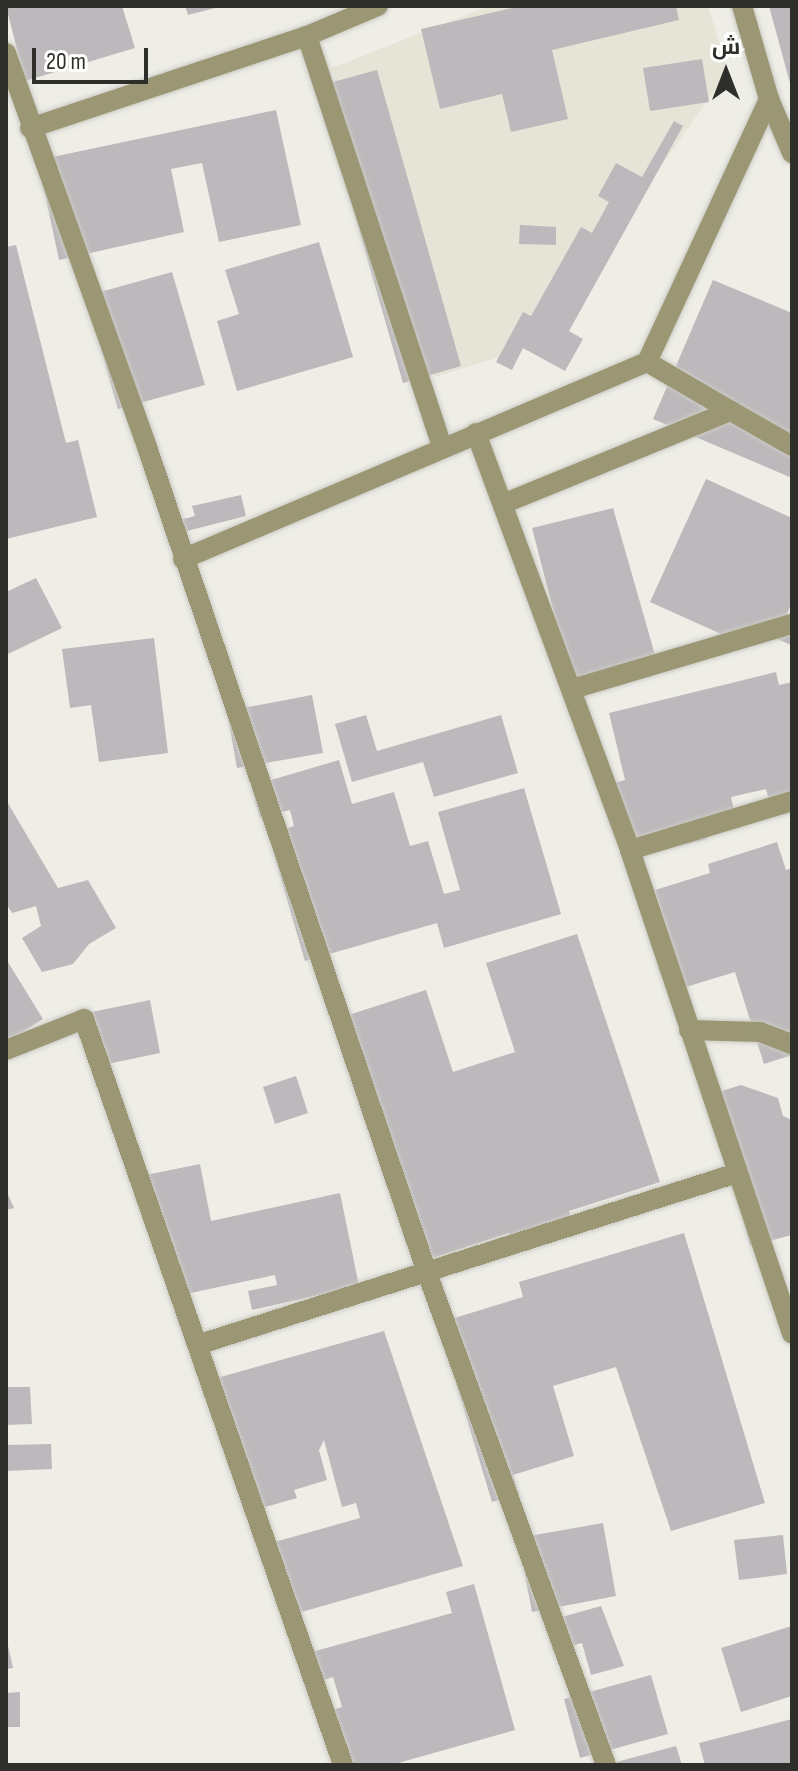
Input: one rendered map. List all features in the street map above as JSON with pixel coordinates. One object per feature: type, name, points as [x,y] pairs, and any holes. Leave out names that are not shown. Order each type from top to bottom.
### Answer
[{"type":"street","points":[[30,128],[307,36],[378,6]]},
{"type":"street","points":[[742,6],[769,99],[792,153]]},
{"type":"street","points":[[307,36],[442,447]]},
{"type":"street","points":[[6,53],[426,1270],[606,1765]]},
{"type":"street","points":[[183,559],[647,362],[769,99]]},
{"type":"street","points":[[647,362],[792,446]]},
{"type":"street","points":[[505,503],[731,411]]},
{"type":"street","points":[[476,433],[505,503],[630,850],[792,1334]]},
{"type":"street","points":[[572,689],[792,624]]},
{"type":"street","points":[[630,850],[792,801]]},
{"type":"street","points":[[6,1050],[84,1019],[200,1344],[343,1765]]},
{"type":"street","points":[[689,1030],[760,1032],[792,1044]]},
{"type":"street","points":[[200,1344],[737,1173]]},
{"type":"shaded area","points":[[489,6],[708,6],[728,71],[535,346],[435,377],[332,68]]},
{"type":"building","points":[[6,6],[122,6],[135,48],[25,81]]},
{"type":"building","points":[[185,6],[219,6],[219,7],[188,15]]},
{"type":"building","points":[[521,6],[676,6],[679,20],[552,50],[568,119],[511,132],[502,94],[440,109],[421,29]]},
{"type":"building","points":[[769,6],[792,6],[791,87]]},
{"type":"building","points":[[702,59],[709,102],[650,111],[643,68]]},
{"type":"building","points":[[377,70],[461,366],[403,383],[318,86]]},
{"type":"building","points":[[276,110],[301,225],[219,242],[202,163],[171,169],[184,232],[59,260],[38,160]]},
{"type":"building","points":[[674,121],[683,126],[569,331],[583,339],[565,371],[523,348],[512,370],[496,362],[523,312],[531,316],[581,227],[592,233],[609,202],[598,196],[616,163],[642,177]]},
{"type":"building","points":[[520,225],[556,227],[556,245],[519,244]]},
{"type":"building","points":[[319,242],[353,357],[237,391],[217,321],[239,314],[225,270]]},
{"type":"building","points":[[16,245],[66,443],[78,440],[97,517],[6,539],[6,247]]},
{"type":"building","points":[[172,272],[205,385],[118,409],[86,296]]},
{"type":"building","points":[[713,280],[792,313],[792,478],[653,419]]},
{"type":"building","points":[[706,479],[792,518],[792,602],[780,630],[792,636],[791,645],[748,626],[741,643],[650,602]]},
{"type":"building","points":[[241,495],[246,516],[183,532],[180,520],[195,516],[192,506]]},
{"type":"building","points":[[613,508],[657,662],[572,683],[532,528]]},
{"type":"building","points":[[36,578],[62,628],[6,655],[6,592]]},
{"type":"building","points":[[154,638],[168,753],[99,762],[91,705],[70,708],[62,649]]},
{"type":"building","points":[[776,672],[779,685],[792,682],[792,798],[770,804],[766,789],[731,797],[736,819],[705,828],[707,839],[632,858],[614,783],[625,780],[609,713]]},
{"type":"building","points":[[312,695],[323,753],[237,768],[227,711]]},
{"type":"building","points":[[366,715],[377,751],[501,715],[518,773],[434,797],[423,762],[352,782],[335,724]]},
{"type":"building","points":[[339,760],[352,804],[394,792],[410,846],[428,841],[444,894],[460,890],[438,812],[524,788],[561,914],[444,948],[437,923],[305,961],[268,834],[294,826],[290,810],[260,818],[251,786]]},
{"type":"building","points":[[6,800],[58,888],[88,880],[116,928],[89,944],[73,964],[42,972],[22,938],[41,926],[36,906],[12,913],[6,903]]},
{"type":"building","points":[[777,842],[786,870],[792,868],[792,1055],[764,1064],[735,972],[686,987],[655,890],[710,873],[708,864]]},
{"type":"building","points":[[577,934],[660,1182],[569,1211],[574,1227],[513,1246],[509,1233],[430,1259],[408,1186],[389,1192],[333,1020],[426,990],[453,1072],[515,1052],[486,963]]},
{"type":"building","points":[[6,959],[43,1019],[6,1042]]},
{"type":"building","points":[[150,1000],[160,1053],[93,1067],[82,1014]]},
{"type":"building","points":[[296,1076],[308,1113],[275,1124],[263,1087]]},
{"type":"building","points":[[741,1085],[778,1098],[783,1116],[792,1120],[792,1235],[750,1246],[709,1095]]},
{"type":"building","points":[[200,1164],[211,1221],[340,1193],[359,1286],[252,1310],[248,1291],[277,1285],[275,1275],[172,1297],[146,1175]]},
{"type":"building","points":[[6,1190],[14,1208],[6,1210]]},
{"type":"building","points":[[684,1233],[765,1503],[671,1531],[616,1367],[553,1386],[574,1456],[513,1475],[519,1494],[492,1502],[438,1323],[523,1297],[519,1282]]},
{"type":"building","points":[[384,1331],[463,1566],[284,1617],[264,1545],[360,1518],[356,1503],[342,1507],[324,1440],[319,1450],[327,1480],[294,1490],[297,1498],[248,1512],[210,1380]]},
{"type":"building","points":[[6,1387],[30,1387],[32,1424],[6,1425]]},
{"type":"building","points":[[51,1444],[52,1469],[6,1471],[6,1445]]},
{"type":"building","points":[[603,1523],[616,1596],[532,1612],[518,1538]]},
{"type":"building","points":[[783,1535],[787,1574],[739,1580],[734,1540]]},
{"type":"building","points":[[474,1584],[515,1730],[391,1765],[337,1765],[322,1713],[342,1707],[333,1677],[321,1681],[312,1652],[452,1613],[446,1592]]},
{"type":"building","points":[[601,1606],[624,1666],[591,1675],[582,1643],[553,1651],[544,1622]]},
{"type":"building","points":[[792,1626],[792,1696],[741,1712],[721,1648]]},
{"type":"building","points":[[6,1637],[13,1668],[6,1669]]},
{"type":"building","points":[[651,1675],[668,1734],[580,1758],[564,1699]]},
{"type":"building","points":[[20,1692],[20,1727],[6,1727],[6,1693]]},
{"type":"building","points":[[792,1719],[792,1764],[705,1765],[699,1743]]},
{"type":"building","points":[[676,1746],[682,1765],[609,1765],[609,1764]]}]
